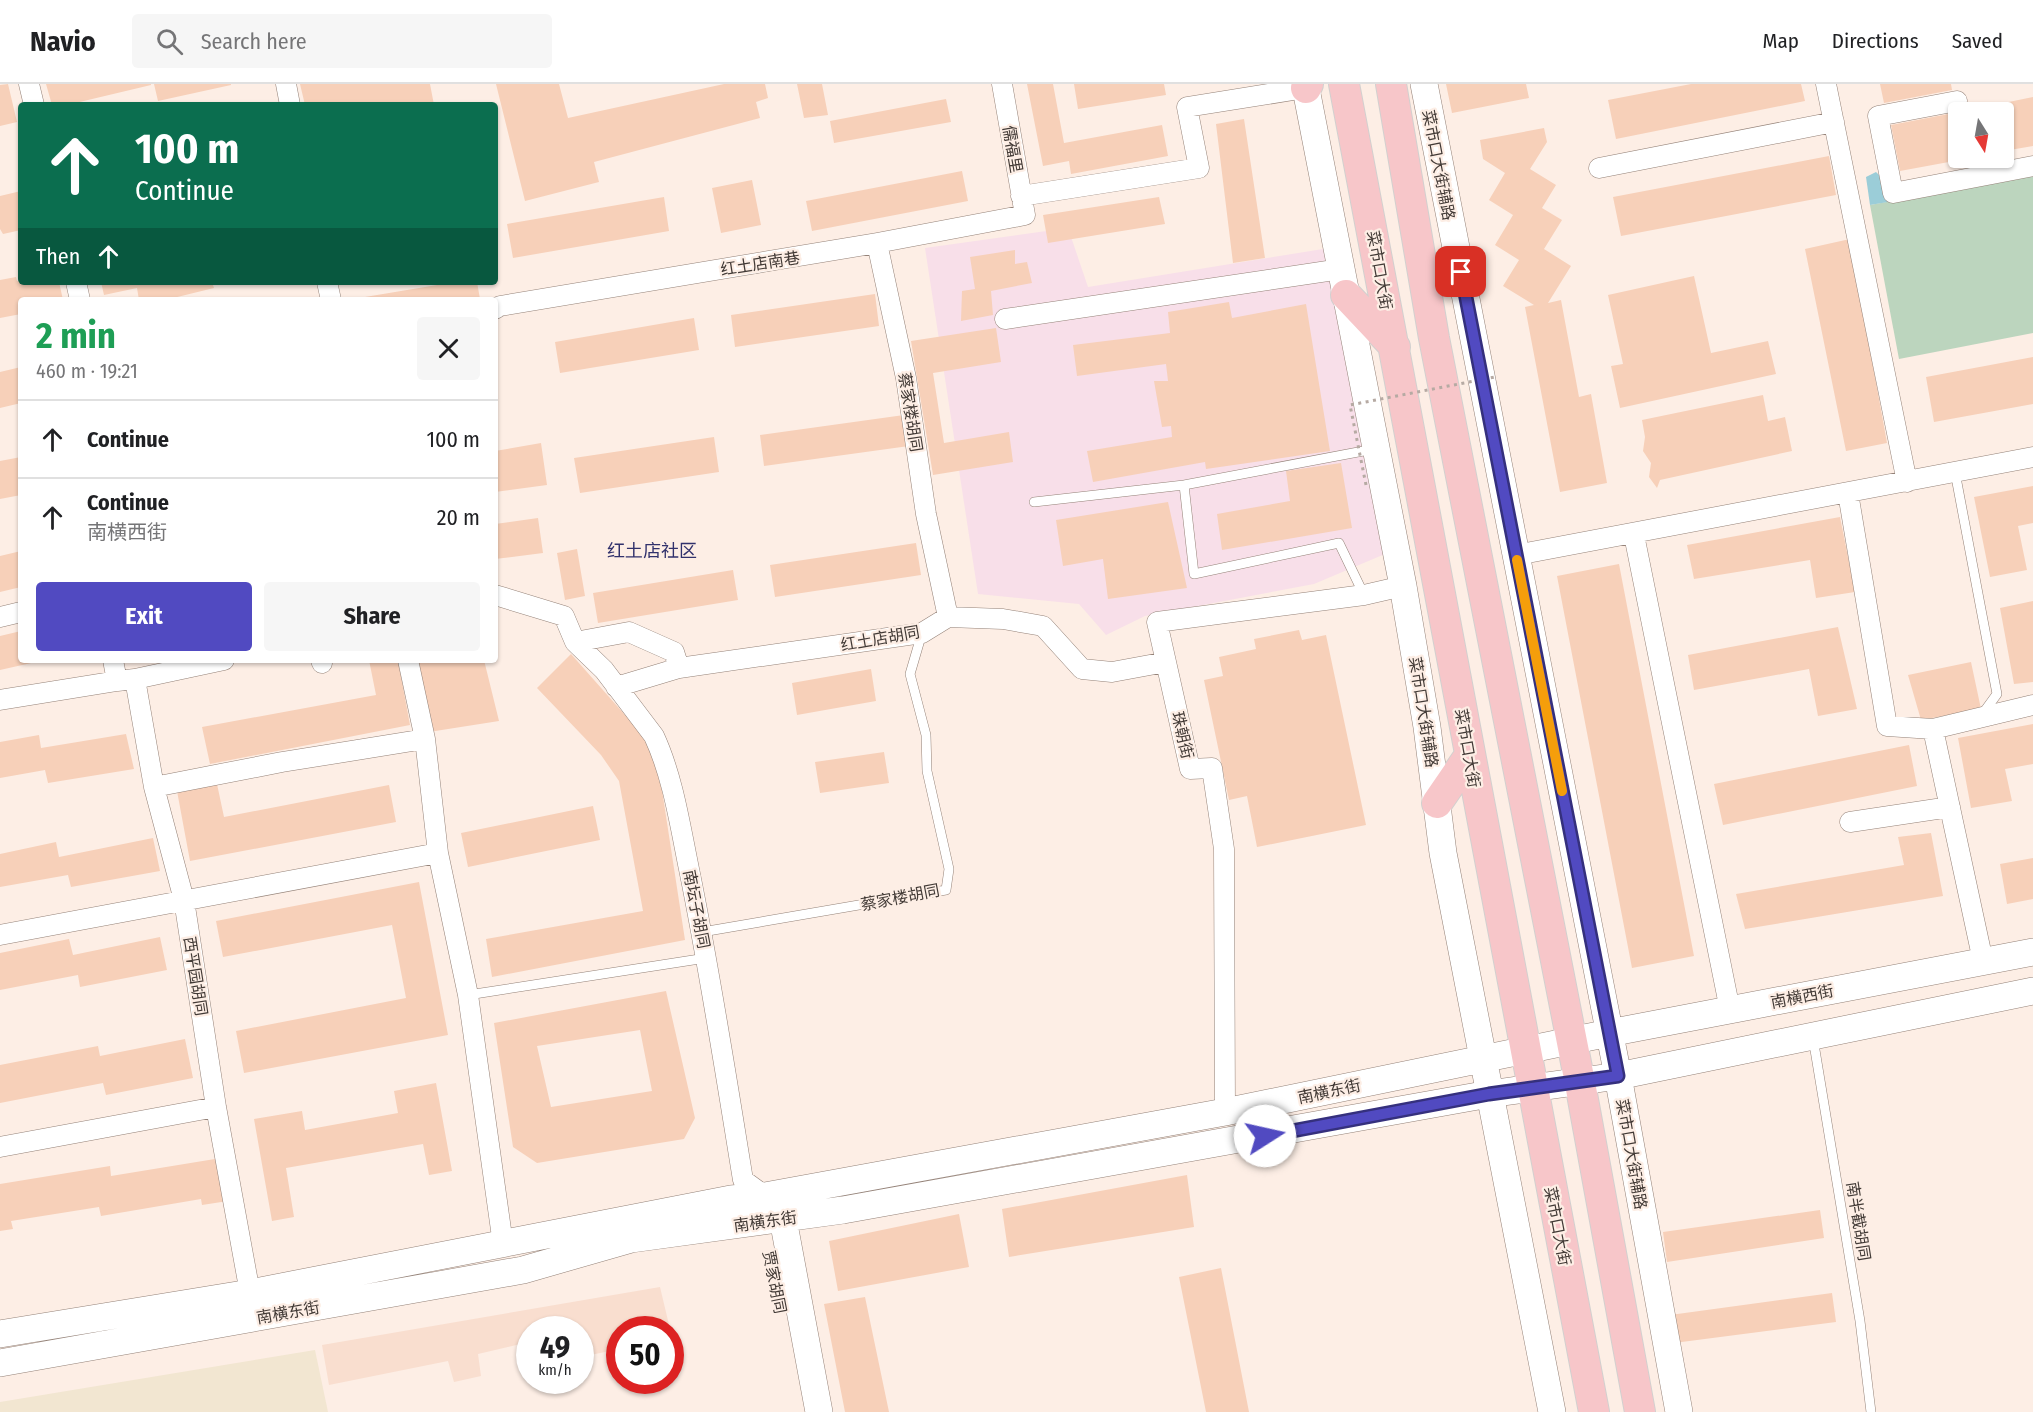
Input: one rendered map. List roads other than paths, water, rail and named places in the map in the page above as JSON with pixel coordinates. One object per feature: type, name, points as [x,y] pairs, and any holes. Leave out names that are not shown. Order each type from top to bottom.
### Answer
[{"type":"main road","name":"菜市口大街","points":[[1344,84],[1594,1412]]},
{"type":"main road","points":[[1391,84],[1434,338],[1580,1083],[1640,1412]]},
{"type":"main road","name":"菜市口大街辅路","points":[[1424,84],[1618,1076],[1679,1412]]},
{"type":"main road","name":"菜市口大街辅路","points":[[1306,85],[1403,586],[1427,727],[1443,853],[1552,1412]]},
{"type":"main road","points":[[1344,282],[1395,347]]},
{"type":"main road","points":[[1437,803],[1470,755]]},
{"type":"main road","name":"南横西街","points":[[1525,1051],[2033,952]]},
{"type":"main road","points":[[1580,1083],[2033,991]]},
{"type":"main road","name":"南横东街","points":[[0,1363],[523,1270],[631,1239],[770,1212],[1225,1112],[1525,1051]]},
{"type":"main road","name":"南横东街","points":[[0,1334],[250,1293],[731,1199],[770,1212],[1277,1134],[1489,1094],[1580,1083]]},
{"type":"main road","name":"贾家胡同","points":[[770,1212],[799,1412]]},
{"type":"main road","name":"贾家胡同","points":[[770,1212],[819,1412]]},
{"type":"street","points":[[29,84],[33,102]]},
{"type":"street","points":[[286,84],[289,102]]},
{"type":"street","name":"儒福里","points":[[1002,84],[1023,206]]},
{"type":"street","points":[[1826,84],[1907,482]]},
{"type":"street","name":"红土店南巷","points":[[498,307],[877,243],[1023,206],[1199,168],[1187,107],[1306,85]]},
{"type":"street","points":[[1957,101],[1878,116],[1893,193],[2033,166]]},
{"type":"street","points":[[1599,168],[1833,122]]},
{"type":"street","name":"蔡家楼胡同","points":[[877,243],[906,378],[926,514],[948,617]]},
{"type":"street","points":[[1005,319],[1344,282]]},
{"type":"street","points":[[1516,555],[1634,535],[2033,457]]},
{"type":"street","points":[[1848,493],[1887,726],[1932,729],[2033,705]]},
{"type":"street","points":[[1634,535],[1730,1010]]},
{"type":"street","name":"珠朝街","points":[[1225,1112],[1224,849],[1212,768],[1190,769],[1157,622],[1364,595],[1403,586]]},
{"type":"street","points":[[498,596],[564,616],[576,642],[629,632],[674,652],[679,668]]},
{"type":"street","points":[[0,617],[18,613]]},
{"type":"street","points":[[948,617],[1003,619],[1043,626],[1082,669],[1112,672],[1166,662]]},
{"type":"street","name":"红土店胡同","points":[[616,687],[679,668],[922,633],[948,617]]},
{"type":"street","name":"南坛子胡同","points":[[576,642],[616,687],[654,736],[660,748],[675,804],[702,932],[743,1180],[770,1212]]},
{"type":"street","name":"西平园胡同","points":[[115,663],[126,680],[184,900],[216,1107],[250,1293]]},
{"type":"street","points":[[0,700],[126,680],[209,663]]},
{"type":"street","points":[[409,663],[425,739],[438,853],[468,995],[503,1244]]},
{"type":"street","points":[[1932,729],[1983,961]]},
{"type":"street","points":[[154,787],[282,762],[425,739]]},
{"type":"street","points":[[1850,822],[1950,807]]},
{"type":"street","points":[[0,935],[438,853]]},
{"type":"street","points":[[0,1147],[216,1107]]},
{"type":"lane","points":[[1034,502],[1184,485],[1376,448]]},
{"type":"lane","points":[[1955,472],[1997,694],[1979,717]]},
{"type":"lane","points":[[1184,485],[1194,574],[1339,543],[1364,595]]},
{"type":"lane","name":"蔡家楼胡同","points":[[702,932],[946,890],[949,869],[927,771],[926,735],[910,674],[922,633]]},
{"type":"lane","points":[[468,995],[706,958]]},
{"type":"lane","name":"南半截胡同","points":[[1813,1036],[1860,1321],[1871,1412]]},
{"type":"water","points":[[1876,172],[1883,179],[1888,202],[1870,205],[1866,177]]},
{"type":"district","name":"红土店社区","points":[[652,551]]}]
